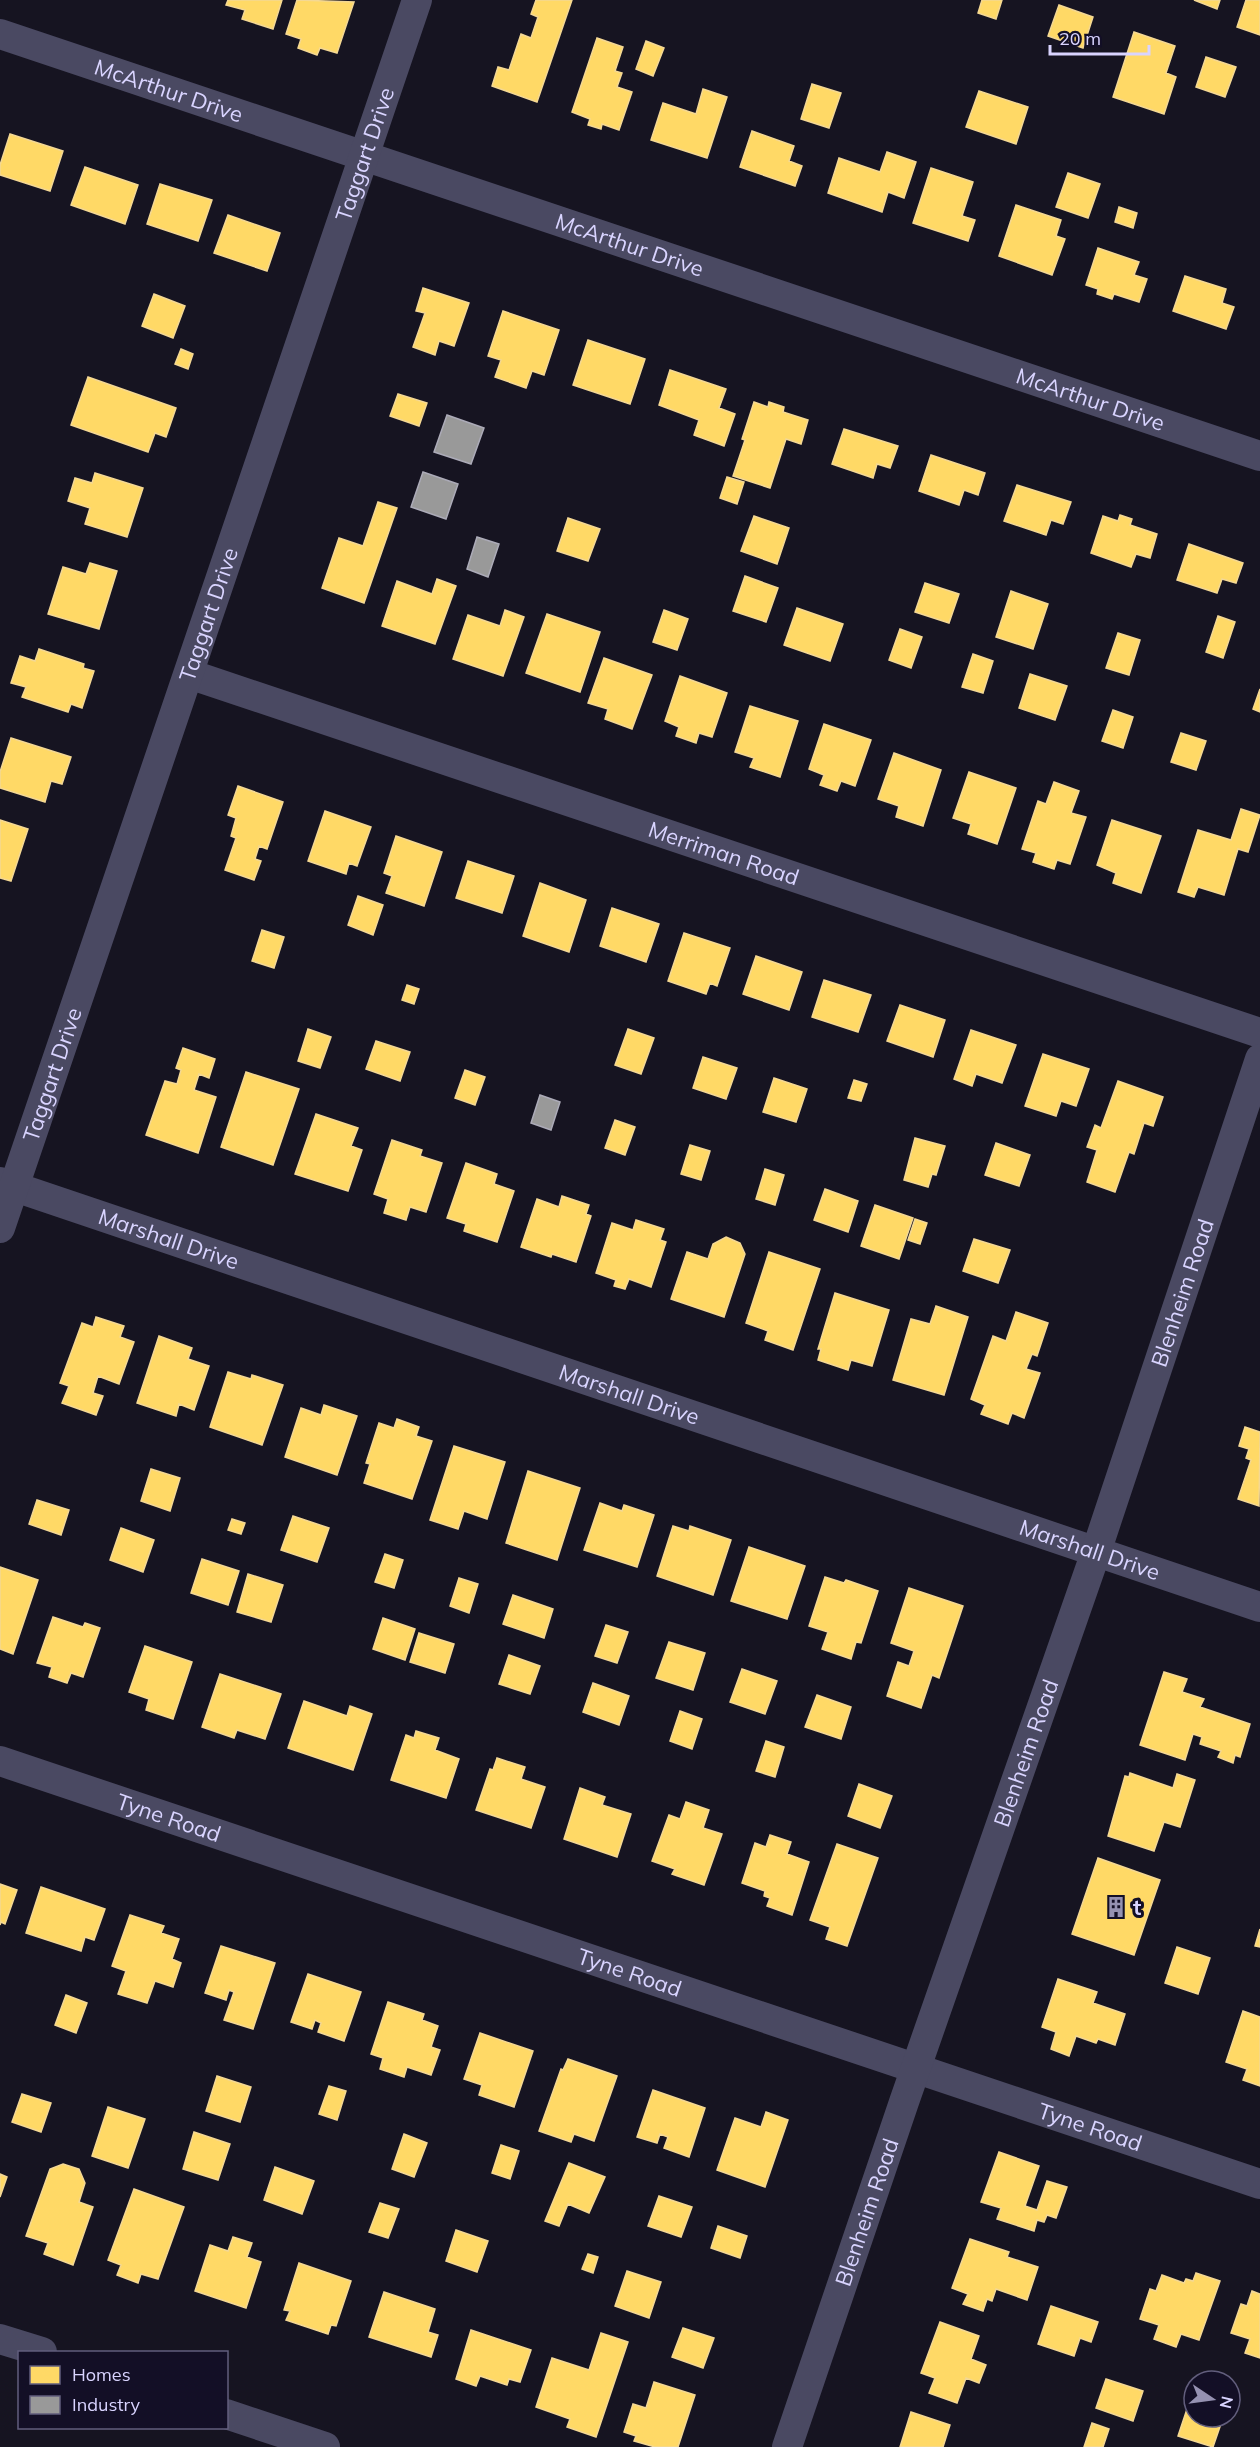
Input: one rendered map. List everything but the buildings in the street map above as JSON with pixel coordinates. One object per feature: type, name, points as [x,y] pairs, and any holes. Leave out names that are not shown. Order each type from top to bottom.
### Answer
[{"type":"street","name":"Taggart Drive","points":[[0,1228],[7,1184],[189,674],[417,0]]},
{"type":"street","name":"McArthur Drive","points":[[0,34],[1260,456]]},
{"type":"street","name":"Merriman Road","points":[[189,674],[1260,1033]]},
{"type":"street","name":"Blenheim Road","points":[[787,2447],[1096,1552],[1260,1059]]},
{"type":"street","name":"Marshall Drive","points":[[7,1184],[1260,1607]]},
{"type":"street","name":"Tyne Road","points":[[0,1761],[1260,2184]]},
{"type":"street","points":[[0,2339],[39,2351]]},
{"type":"street","points":[[228,2415],[325,2447]]},
{"type":"place","name":"t","points":[[1116,1907]]}]
